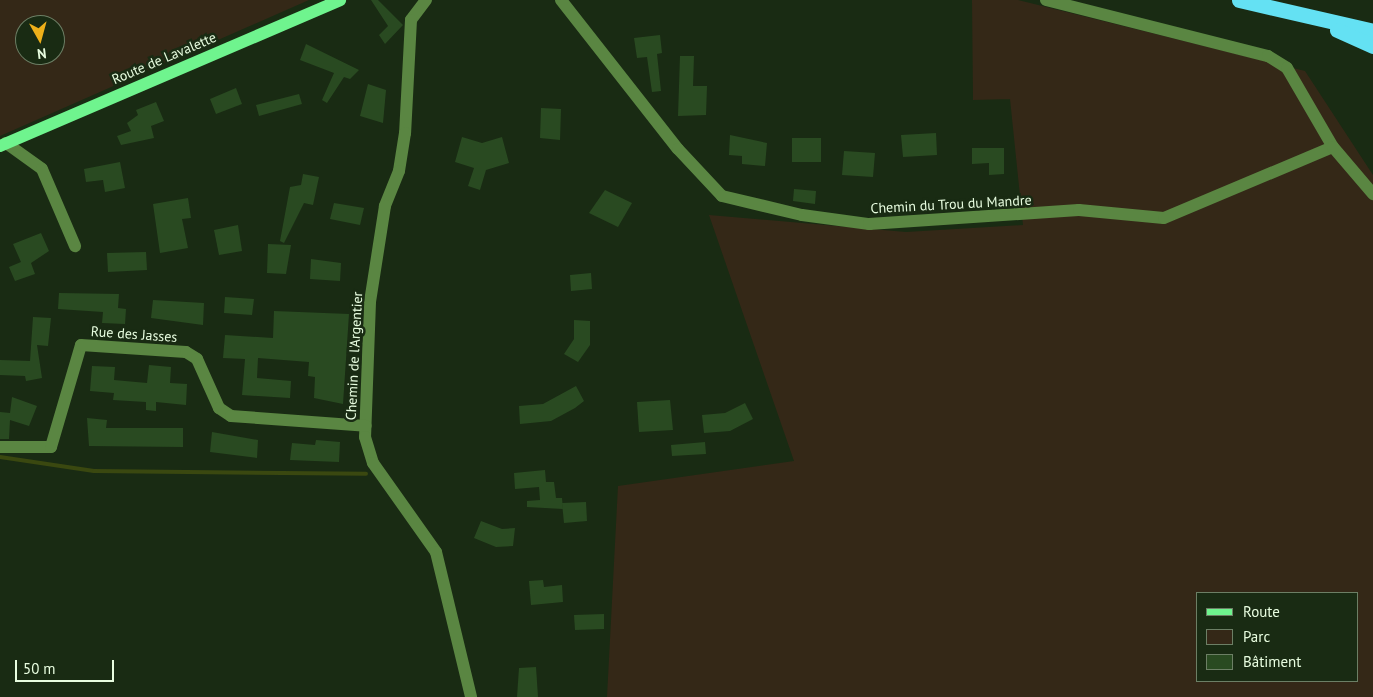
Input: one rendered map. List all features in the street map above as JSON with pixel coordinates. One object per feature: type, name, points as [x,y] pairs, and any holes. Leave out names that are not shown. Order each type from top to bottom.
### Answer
[{"type":"highway","points":[[1239,0],[1373,31]]},
{"type":"highway","points":[[1301,15],[1373,46]]},
{"type":"main road","name":"Route de Lavalette","points":[[3,145],[340,0]]},
{"type":"street","name":"Chemin de l'Argentier","points":[[426,0],[411,20],[405,134],[399,171],[384,206],[370,302],[366,426],[374,462],[436,552],[471,697]]},
{"type":"street","name":"Chemin du Trou du Mandre","points":[[561,0],[678,149],[722,196],[802,215],[869,224],[1079,210],[1164,218],[1333,147]]},
{"type":"street","points":[[1046,0],[1268,56],[1287,68],[1333,147],[1373,194]]},
{"type":"street","points":[[3,145],[42,168],[75,246]]},
{"type":"street","name":"Rue des Jasses","points":[[0,447],[51,447],[81,345],[186,352],[197,360],[220,408],[231,416],[366,426]]},
{"type":"green space","points":[[0,0],[309,0],[0,136]]},
{"type":"green space","points":[[972,0],[1018,0],[1305,71],[1373,175],[1373,697],[607,697],[618,486],[794,461],[709,215],[906,232],[1023,225],[1010,99],[973,100]]},
{"type":"building","points":[[371,0],[378,0],[403,25],[385,44],[379,35],[388,26]]},
{"type":"building","points":[[660,35],[662,53],[657,54],[661,91],[652,92],[647,57],[637,58],[634,38]]},
{"type":"building","points":[[306,44],[359,70],[350,79],[344,77],[327,103],[322,100],[334,73],[300,60]]},
{"type":"building","points":[[680,56],[694,56],[693,86],[707,86],[706,115],[678,116]]},
{"type":"building","points":[[368,84],[386,90],[383,123],[360,116]]},
{"type":"building","points":[[236,88],[242,104],[216,114],[210,99]]},
{"type":"building","points":[[299,94],[302,104],[259,116],[256,105]]},
{"type":"building","points":[[156,102],[164,121],[151,126],[154,138],[121,145],[117,136],[131,131],[127,123],[138,115],[136,110]]},
{"type":"building","points":[[541,108],[561,109],[560,140],[540,138]]},
{"type":"building","points":[[936,133],[937,155],[903,157],[901,135]]},
{"type":"building","points":[[730,135],[767,143],[765,166],[742,164],[742,156],[729,155]]},
{"type":"building","points":[[462,137],[482,143],[502,137],[509,163],[486,170],[480,190],[468,186],[474,168],[455,162]]},
{"type":"building","points":[[792,138],[821,138],[821,162],[792,162]]},
{"type":"building","points":[[972,148],[1004,148],[1004,174],[989,175],[989,163],[972,164]]},
{"type":"building","points":[[844,151],[875,153],[873,177],[842,175]]},
{"type":"building","points":[[120,162],[125,188],[105,192],[103,180],[86,182],[84,169]]},
{"type":"building","points":[[303,174],[319,177],[313,205],[304,203],[284,243],[280,241],[290,187],[301,185]]},
{"type":"building","points":[[794,189],[816,191],[815,204],[793,201]]},
{"type":"building","points":[[605,190],[632,203],[618,227],[589,213]]},
{"type":"building","points":[[188,198],[191,218],[182,219],[188,248],[160,253],[153,204]]},
{"type":"building","points":[[334,203],[364,208],[360,225],[330,219]]},
{"type":"building","points":[[238,225],[242,251],[219,255],[214,230]]},
{"type":"building","points":[[41,233],[49,251],[31,263],[35,274],[15,281],[9,267],[21,262],[13,244]]},
{"type":"building","points":[[268,244],[291,245],[286,274],[267,273]]},
{"type":"building","points":[[146,252],[147,270],[108,272],[107,253]]},
{"type":"building","points":[[311,259],[341,263],[340,281],[310,279]]},
{"type":"building","points":[[591,273],[592,289],[571,291],[570,275]]},
{"type":"building","points":[[59,293],[119,294],[118,308],[126,309],[125,324],[102,323],[103,312],[58,309]]},
{"type":"building","points":[[225,297],[254,299],[252,315],[224,313]]},
{"type":"building","points":[[153,300],[204,303],[203,325],[151,318]]},
{"type":"building","points":[[274,311],[349,314],[343,404],[314,398],[315,377],[308,376],[309,362],[258,358],[257,378],[291,381],[290,398],[242,395],[245,359],[223,358],[225,335],[273,338]]},
{"type":"building","points":[[33,317],[51,318],[48,346],[37,345],[42,378],[26,381],[25,376],[0,375],[0,360],[30,361]]},
{"type":"building","points":[[574,320],[590,321],[590,345],[578,362],[564,354],[574,339]]},
{"type":"building","points":[[149,365],[171,367],[170,383],[187,384],[186,405],[156,402],[156,411],[146,410],[146,402],[113,400],[114,393],[90,391],[92,366],[115,367],[114,380],[147,383]]},
{"type":"building","points":[[576,386],[584,401],[575,408],[551,421],[520,424],[519,406],[543,404]]},
{"type":"building","points":[[12,397],[37,406],[29,426],[10,420],[9,439],[0,439],[0,412],[10,413]]},
{"type":"building","points":[[670,400],[673,430],[639,432],[637,402]]},
{"type":"building","points":[[745,403],[753,419],[730,431],[704,433],[702,415],[725,413]]},
{"type":"building","points":[[87,418],[107,420],[106,428],[183,428],[183,447],[89,446]]},
{"type":"building","points":[[212,432],[258,440],[257,458],[210,452]]},
{"type":"building","points":[[316,440],[340,442],[339,462],[290,460],[292,443],[315,445]]},
{"type":"building","points":[[705,442],[706,454],[672,456],[671,445]]},
{"type":"building","points":[[545,470],[546,482],[554,482],[556,498],[562,498],[563,509],[527,507],[527,501],[540,500],[539,487],[515,489],[514,473]]},
{"type":"building","points":[[586,502],[587,521],[564,523],[562,503]]},
{"type":"building","points":[[481,521],[502,529],[515,528],[513,546],[496,547],[474,538]]},
{"type":"building","points":[[543,580],[544,587],[562,585],[563,602],[531,605],[529,581]]},
{"type":"building","points":[[604,614],[604,629],[575,630],[574,615]]},
{"type":"building","points":[[536,667],[538,697],[517,697],[519,668]]},
{"type":"waterway","points":[[0,457],[94,471],[366,474]]}]
